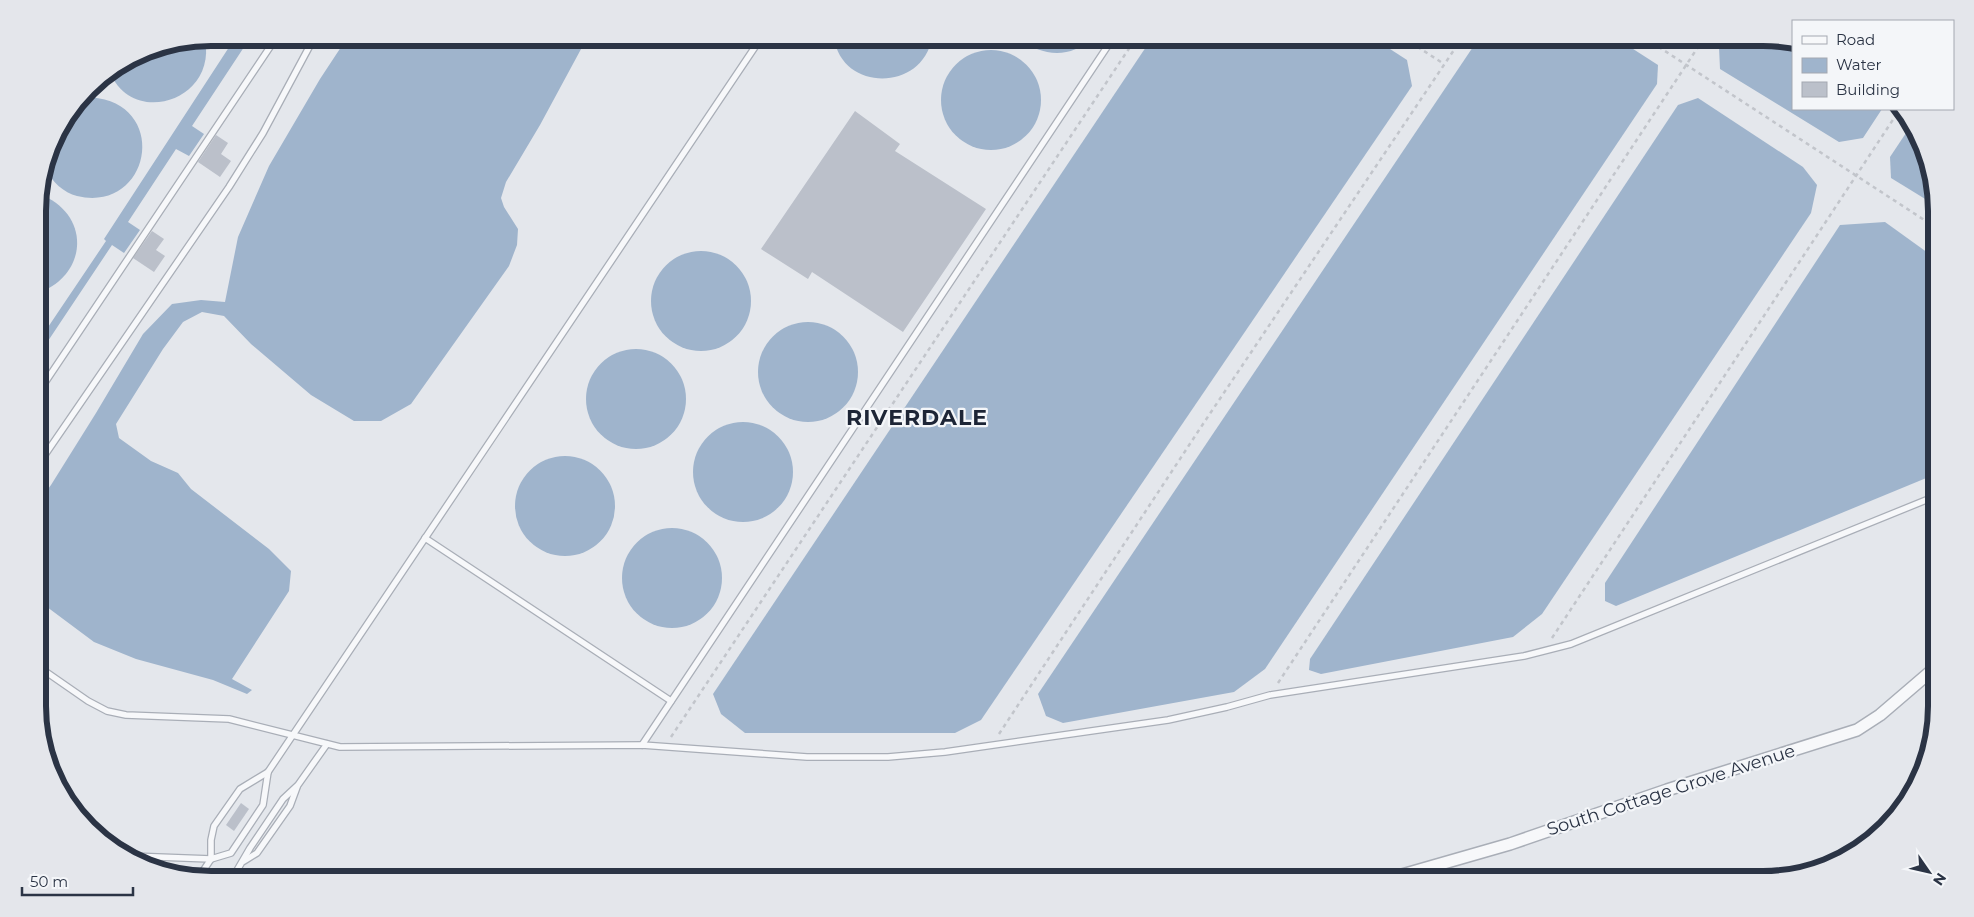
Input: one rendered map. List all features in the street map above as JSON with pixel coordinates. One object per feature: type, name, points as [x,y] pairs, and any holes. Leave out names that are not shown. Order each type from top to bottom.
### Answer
[{"type":"street","name":"South Cottage Grove Avenue","points":[[1419,870],[1510,844],[1667,790],[1857,730],[1880,715],[1928,674]]},
{"type":"lane","points":[[642,745],[1107,46]]},
{"type":"lane","points":[[47,380],[270,47]]},
{"type":"lane","points":[[47,453],[229,187],[263,133],[309,47]]},
{"type":"lane","points":[[203,870],[211,859],[214,826],[240,789],[268,772],[755,47]]},
{"type":"lane","points":[[46,672],[88,701],[107,711],[126,715],[228,719],[340,746],[642,745],[807,757],[888,757],[945,752],[1168,720],[1270,695],[1524,656],[1571,644],[1928,499]]},
{"type":"lane","points":[[426,538],[671,701]]},
{"type":"lane","points":[[238,871],[250,848],[283,799],[298,785],[327,744]]},
{"type":"lane","points":[[145,857],[211,859],[231,853],[263,805],[268,772]]},
{"type":"path","points":[[664,747],[1130,46]]},
{"type":"path","points":[[1417,46],[1444,64]]},
{"type":"path","points":[[991,746],[1202,424],[1456,46]]},
{"type":"path","points":[[1658,46],[1928,222]]},
{"type":"path","points":[[1270,695],[1698,46]]},
{"type":"path","points":[[1543,651],[1896,114]]},
{"type":"water","points":[[1032,46],[1081,46],[1075,50],[1056,53]]},
{"type":"water","points":[[1146,46],[1386,46],[1407,60],[1412,86],[981,720],[955,733],[745,733],[721,714],[713,694]]},
{"type":"water","points":[[1473,46],[1629,46],[1658,65],[1657,84],[1265,669],[1234,692],[1063,723],[1046,716],[1038,694]]},
{"type":"water","points":[[1763,46],[1792,49],[1792,110],[1881,110],[1863,138],[1839,142],[1720,69],[1719,47]]},
{"type":"water","points":[[205,47],[205,61],[198,78],[186,92],[170,100],[152,102],[135,99],[121,89],[114,78],[138,63],[179,49]]},
{"type":"water","points":[[229,47],[244,47],[192,126],[204,134],[189,156],[176,149],[128,222],[140,230],[124,253],[112,245],[47,343],[47,329],[106,241],[104,239]]},
{"type":"water","points":[[341,47],[582,47],[540,125],[506,182],[501,198],[504,207],[518,229],[517,245],[509,266],[411,404],[381,421],[354,421],[311,395],[251,344],[224,316],[202,312],[183,322],[163,349],[116,424],[119,438],[151,461],[178,473],[191,489],[269,549],[291,571],[289,591],[232,679],[252,690],[247,694],[213,680],[136,659],[94,642],[46,606],[46,491],[143,334],[172,304],[201,300],[225,302],[238,237],[269,166]]},
{"type":"water","points":[[837,47],[929,47],[925,56],[914,68],[899,76],[882,78],[866,76],[851,68],[840,56]]},
{"type":"water","points":[[991,50],[1010,54],[1026,65],[1037,81],[1041,100],[1037,119],[1026,135],[1010,146],[991,150],[972,146],[956,135],[945,119],[941,100],[945,81],[956,65],[972,54]]},
{"type":"water","points":[[92,98],[112,102],[131,115],[140,133],[142,153],[136,173],[123,188],[103,197],[77,196],[67,192],[50,176],[59,148],[68,129],[80,111]]},
{"type":"water","points":[[1698,98],[1803,167],[1817,185],[1811,213],[1542,614],[1513,637],[1321,674],[1309,670],[1310,659],[1678,105]]},
{"type":"water","points":[[1907,131],[1922,168],[1927,200],[1891,178],[1890,157]]},
{"type":"water","points":[[47,198],[56,203],[68,215],[75,229],[77,244],[74,259],[67,273],[47,288]]},
{"type":"water","points":[[1885,222],[1928,253],[1928,477],[1616,606],[1605,601],[1605,583],[1840,225]]},
{"type":"water","points":[[701,251],[711,252],[729,259],[743,273],[750,291],[750,311],[743,329],[729,343],[711,350],[701,351],[691,350],[673,343],[659,329],[652,311],[651,301],[652,291],[659,273],[673,259],[691,252]]},
{"type":"water","points":[[808,322],[818,323],[836,330],[850,344],[857,362],[857,382],[850,400],[836,414],[818,421],[808,422],[798,421],[780,414],[766,400],[759,382],[758,372],[759,362],[766,344],[780,330],[798,323]]},
{"type":"water","points":[[636,349],[646,350],[664,357],[678,371],[685,389],[685,409],[678,427],[664,441],[646,448],[636,449],[626,448],[608,441],[594,427],[587,409],[586,399],[587,389],[594,371],[608,357],[626,350]]},
{"type":"water","points":[[743,422],[753,423],[771,430],[785,444],[792,462],[792,482],[785,500],[771,514],[753,521],[743,522],[733,521],[715,514],[701,500],[694,482],[693,472],[694,462],[701,444],[715,430],[733,423]]},
{"type":"water","points":[[565,456],[575,457],[593,464],[607,478],[614,496],[614,516],[607,534],[593,548],[575,555],[565,556],[555,555],[537,548],[523,534],[516,516],[515,506],[516,496],[523,478],[537,464],[555,457]]},
{"type":"water","points":[[672,528],[682,529],[700,536],[714,550],[721,568],[721,588],[714,606],[700,620],[682,627],[672,628],[662,627],[644,620],[630,606],[623,588],[622,578],[623,568],[630,550],[644,536],[662,529]]},
{"type":"building","points":[[855,111],[900,144],[895,151],[986,209],[903,332],[812,272],[808,279],[761,249]]},
{"type":"building","points":[[216,135],[228,143],[221,154],[231,161],[220,177],[198,162]]},
{"type":"building","points":[[152,231],[164,239],[156,250],[165,256],[154,272],[133,258]]},
{"type":"building","points":[[241,803],[249,809],[234,831],[226,825]]},
{"type":"district","name":"RIVERDALE","points":[[917,417]]}]
